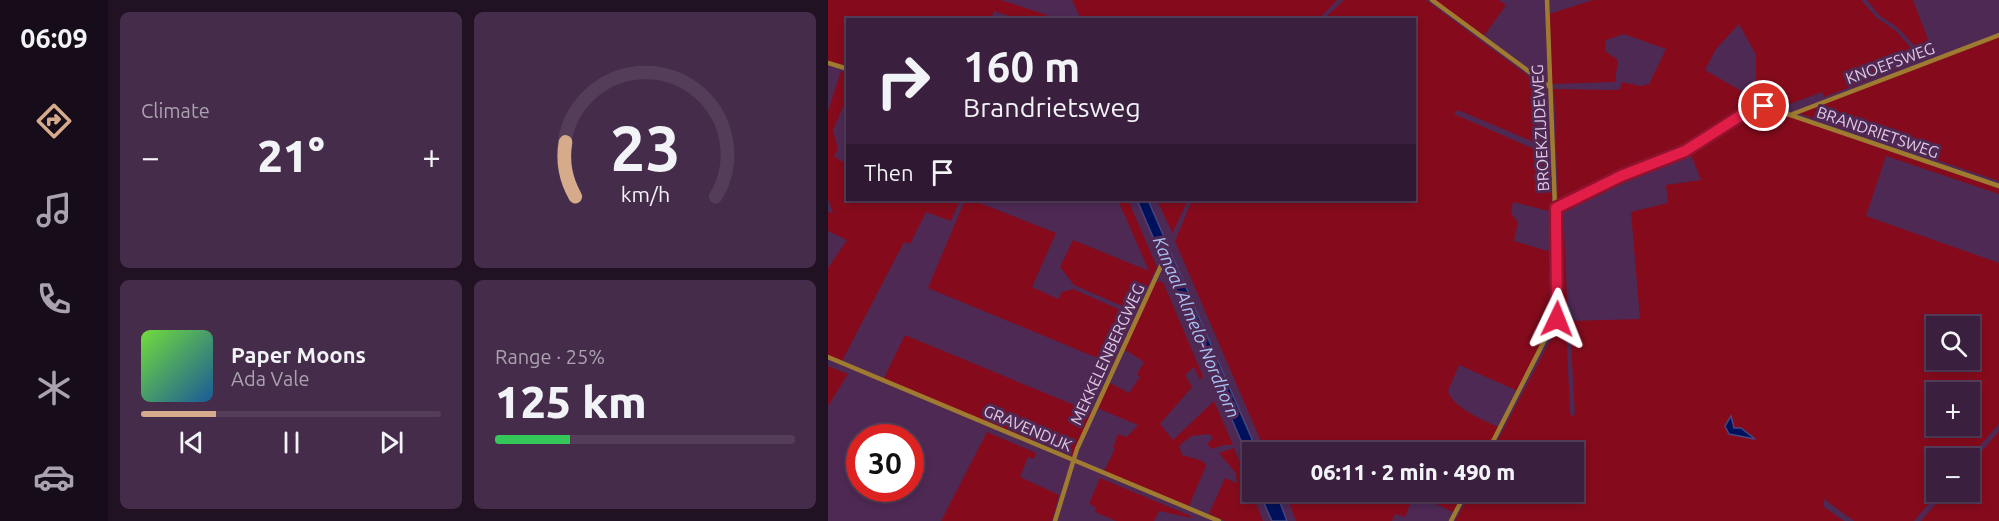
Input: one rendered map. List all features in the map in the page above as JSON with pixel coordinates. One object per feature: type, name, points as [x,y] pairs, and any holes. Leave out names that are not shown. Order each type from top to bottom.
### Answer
[{"type":"street","points":[[1432,0],[1550,87]]},
{"type":"street","name":"BROEKZIJDEWEG","points":[[1493,442],[1557,319],[1556,208],[1547,0]]},
{"type":"street","name":"KNOEFSWEG","points":[[1790,115],[1999,35]]},
{"type":"street","points":[[828,63],[846,68]]},
{"type":"street","name":"BRANDRIETSWEG","points":[[1556,208],[1621,176],[1685,151],[1751,109],[1764,106],[1999,186]]},
{"type":"street","name":"MEKKELENBERGWEG","points":[[1055,521],[1073,460],[1161,266]]},
{"type":"street","name":"GRAVENDIJK","points":[[828,357],[1219,521]]},
{"type":"street","points":[[1451,521],[1461,502]]},
{"type":"shaded area","points":[[828,0],[1001,0],[1047,15],[1048,18],[1015,18],[994,11],[991,18],[846,18],[846,68],[828,61]]},
{"type":"shaded area","points":[[1072,0],[1337,0],[1320,18],[1081,18]]},
{"type":"shaded area","points":[[1344,0],[1426,0],[1546,89],[1548,148],[1458,110],[1454,114],[1550,156],[1553,212],[1513,202],[1511,213],[1518,222],[1514,241],[1555,253],[1558,308],[1553,328],[1518,391],[1459,365],[1448,391],[1462,408],[1499,427],[1491,442],[1261,442],[1175,241],[1192,201],[1416,201],[1416,18],[1325,18]]},
{"type":"shaded area","points":[[1432,0],[1499,0],[1506,5],[1483,37]]},
{"type":"shaded area","points":[[1593,0],[1861,0],[1877,18],[1896,31],[1922,60],[1824,97],[1822,92],[1787,105],[1786,110],[1762,102],[1756,104],[1756,55],[1739,24],[1716,49],[1705,70],[1750,96],[1751,106],[1688,146],[1642,164],[1564,202],[1558,202],[1554,89],[1616,90],[1620,89],[1622,82],[1641,86],[1649,84],[1666,49],[1624,34],[1606,40],[1605,51],[1618,60],[1615,82],[1552,84],[1549,14]]},
{"type":"shaded area","points":[[1867,0],[1913,0],[1934,55],[1926,58],[1898,28],[1879,15]]},
{"type":"shaded area","points":[[1999,37],[1999,181],[1798,113]]},
{"type":"shaded area","points":[[841,71],[846,73],[846,100],[833,130],[838,149],[834,156],[846,162],[846,201],[960,201],[951,221],[926,212],[910,244],[904,242],[841,363],[828,357],[828,268],[847,240],[828,231],[828,212],[833,213],[828,199],[828,111]]},
{"type":"shaded area","points":[[1762,107],[1999,188],[1999,194],[1886,156],[1866,216],[1999,263],[1999,424],[1978,448],[1926,448],[1926,502],[1930,502],[1914,521],[1854,521],[1824,499],[1824,507],[1844,521],[1455,521],[1465,502],[1584,502],[1584,442],[1497,442],[1561,320],[1566,327],[1570,411],[1571,416],[1575,415],[1570,326],[1564,314],[1560,209],[1563,206],[1568,321],[1640,319],[1631,212],[1668,203],[1666,185],[1701,180],[1689,150]]},
{"type":"shaded area","points":[[965,201],[975,201],[1056,233],[1032,287],[1058,299],[1062,292],[1073,289],[1134,316],[1112,364],[928,288]]},
{"type":"shaded area","points":[[1118,201],[1128,201],[1157,267],[1136,312],[1074,285],[1060,267],[1073,240],[1149,271]]},
{"type":"shaded area","points":[[1157,201],[1188,201],[1172,234]]},
{"type":"shaded area","points":[[1154,281],[1163,282],[1203,376],[1200,380],[1194,367],[1185,375],[1192,387],[1160,424],[1173,440],[1214,401],[1233,445],[1223,445],[1212,449],[1207,444],[1213,438],[1209,434],[1191,436],[1179,446],[1182,455],[1203,461],[1206,466],[1189,506],[1104,471],[1115,449],[1113,448],[1118,434],[1127,437],[1138,425],[1097,408],[1108,382],[1129,393],[1140,377],[1137,374],[1144,362],[1124,349]]},
{"type":"shaded area","points":[[905,335],[1091,412],[1073,456],[883,380]]},
{"type":"shaded area","points":[[828,366],[848,374],[828,406]]},
{"type":"shaded area","points":[[1999,431],[1999,521],[1921,521],[1937,502],[1980,502],[1980,453]]},
{"type":"shaded area","points":[[987,432],[1036,453],[1034,459],[1028,457],[1020,477],[1059,495],[1052,521],[941,521]]},
{"type":"shaded area","points":[[1234,448],[1242,468],[1242,502],[1255,502],[1263,521],[1225,521],[1209,514],[1225,478],[1237,483],[1236,473],[1219,453]]},
{"type":"shaded area","points":[[1100,478],[1191,516],[1191,518],[1159,511],[1154,521],[1116,521],[1095,512],[1096,507],[1089,504]]},
{"type":"shaded area","points":[[1289,502],[1411,502],[1405,517],[1395,514],[1392,521],[1296,521]]},
{"type":"shaded area","points":[[1432,502],[1459,502],[1453,512]]},
{"type":"water","name":"Kanaal Almelo-Nordhorn","points":[[1137,201],[1148,201],[1253,442],[1242,443]]},
{"type":"water","points":[[1731,416],[1734,428],[1741,428],[1755,439],[1729,434],[1725,426]]},
{"type":"water","points":[[1263,502],[1280,502],[1287,521],[1272,521]]},
{"type":"route","points":[[1557,319],[1559,312],[1556,208],[1621,176],[1685,151],[1751,109],[1764,106]]}]
